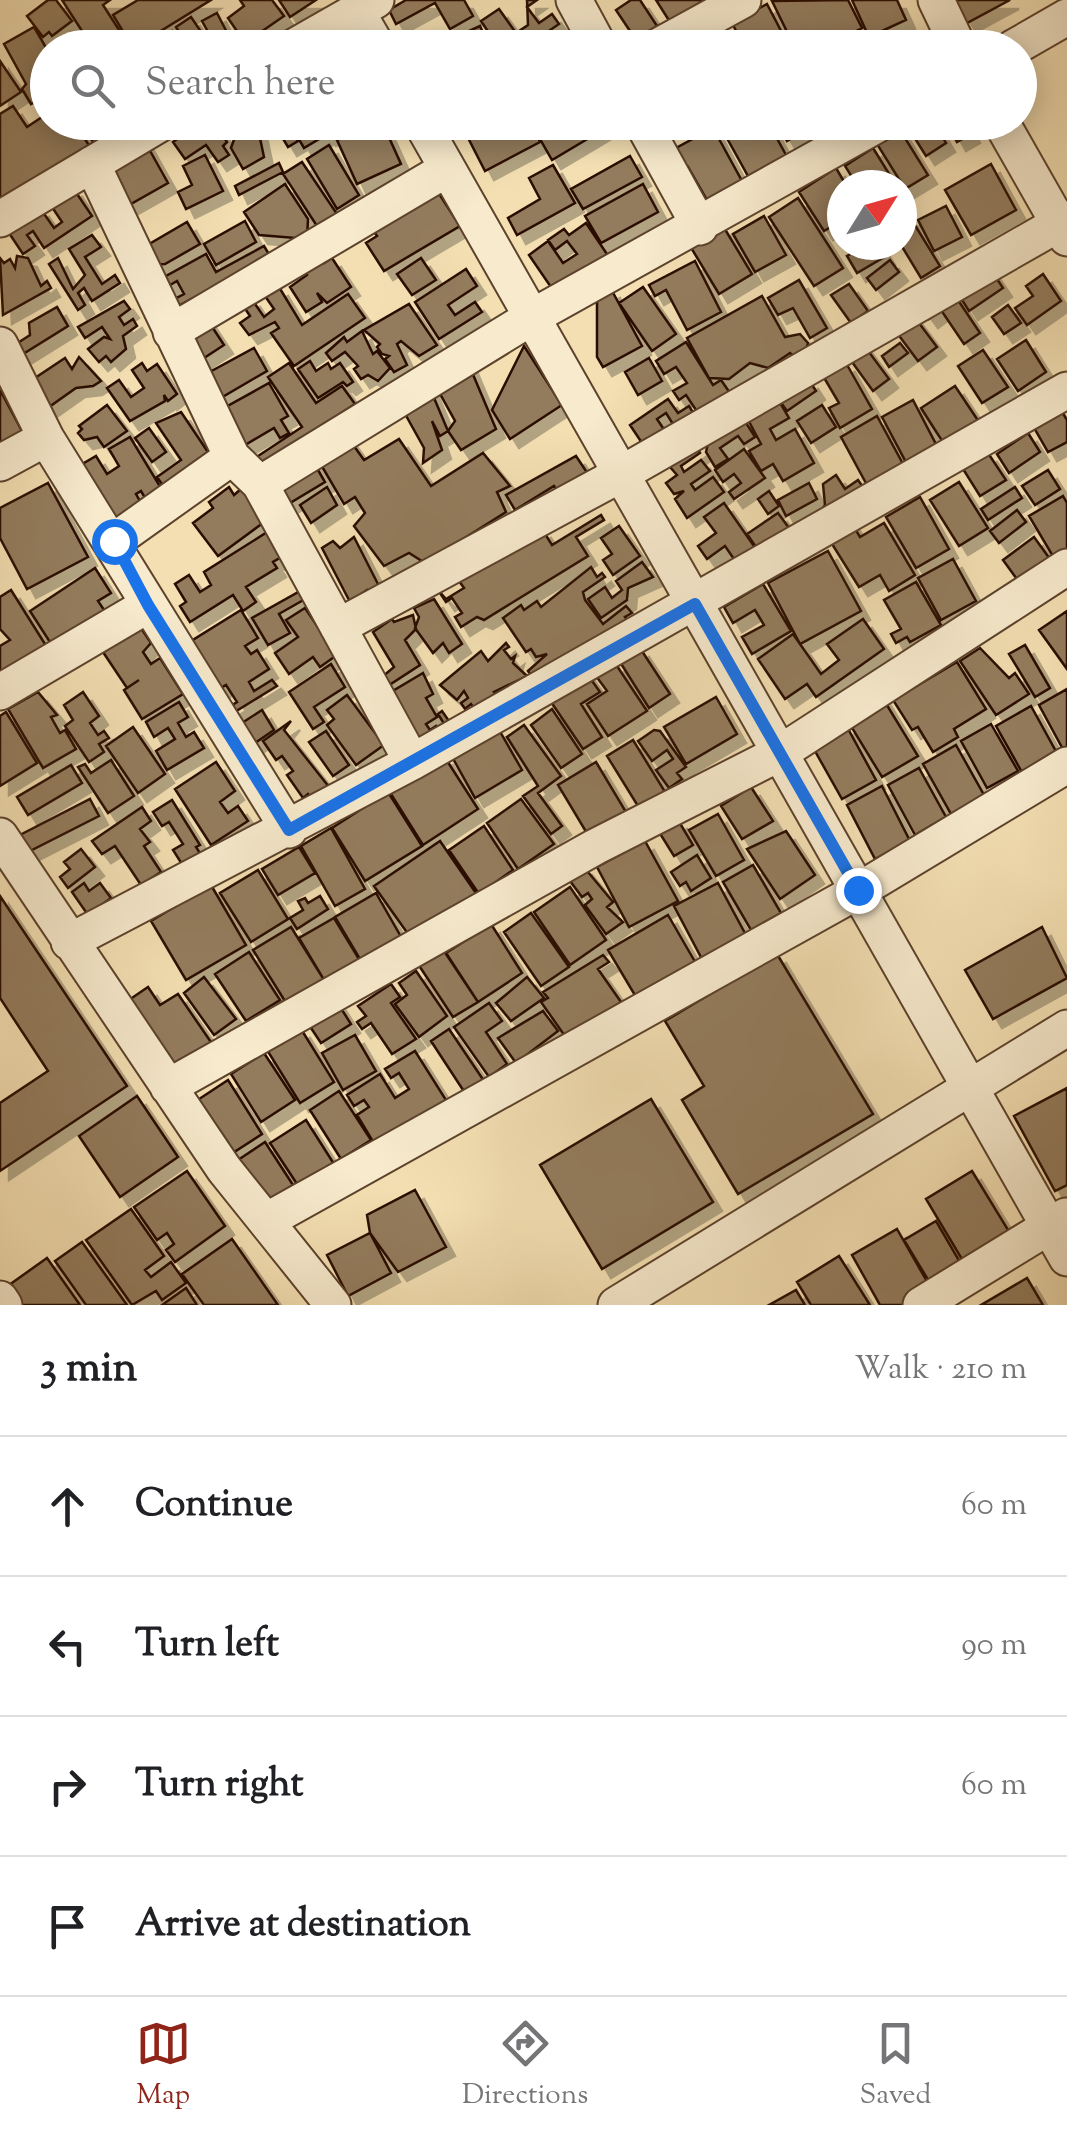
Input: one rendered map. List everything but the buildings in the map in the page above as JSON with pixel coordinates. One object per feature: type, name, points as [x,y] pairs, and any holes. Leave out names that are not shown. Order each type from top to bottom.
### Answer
[{"type":"street","points":[[574,0],[590,30]]},
{"type":"street","points":[[688,30],[743,0]]},
{"type":"street","points":[[936,0],[951,30]]},
{"type":"street","points":[[323,30],[366,5],[373,30]]},
{"type":"street","points":[[1037,34],[1067,17]]},
{"type":"street","points":[[0,218],[133,140]]},
{"type":"street","points":[[431,140],[970,1088],[1058,1221],[1067,1258]]},
{"type":"street","points":[[652,140],[700,228]]},
{"type":"street","points":[[260,484],[532,317],[700,228],[851,140]]},
{"type":"street","points":[[338,627],[1064,227],[1012,140]]},
{"type":"street","points":[[92,164],[232,457],[260,484],[412,762]]},
{"type":"street","points":[[171,332],[447,169]]},
{"type":"street","points":[[0,345],[46,438],[114,541],[148,605],[289,830]]},
{"type":"street","points":[[69,942],[289,830],[412,762],[1067,390]]},
{"type":"street","points":[[0,463],[46,438]]},
{"type":"street","points":[[114,541],[232,457]]},
{"type":"street","points":[[168,1086],[594,847],[780,753],[1067,567]]},
{"type":"street","points":[[0,692],[148,605]]},
{"type":"street","points":[[266,1221],[858,890],[1067,766]]},
{"type":"street","points":[[0,836],[168,1086],[327,1303]]},
{"type":"street","points":[[616,1305],[1067,1028]]},
{"type":"street","points":[[921,1305],[1058,1221]]},
{"type":"route","points":[[114,541],[148,605],[289,830],[695,604],[858,890]]}]
